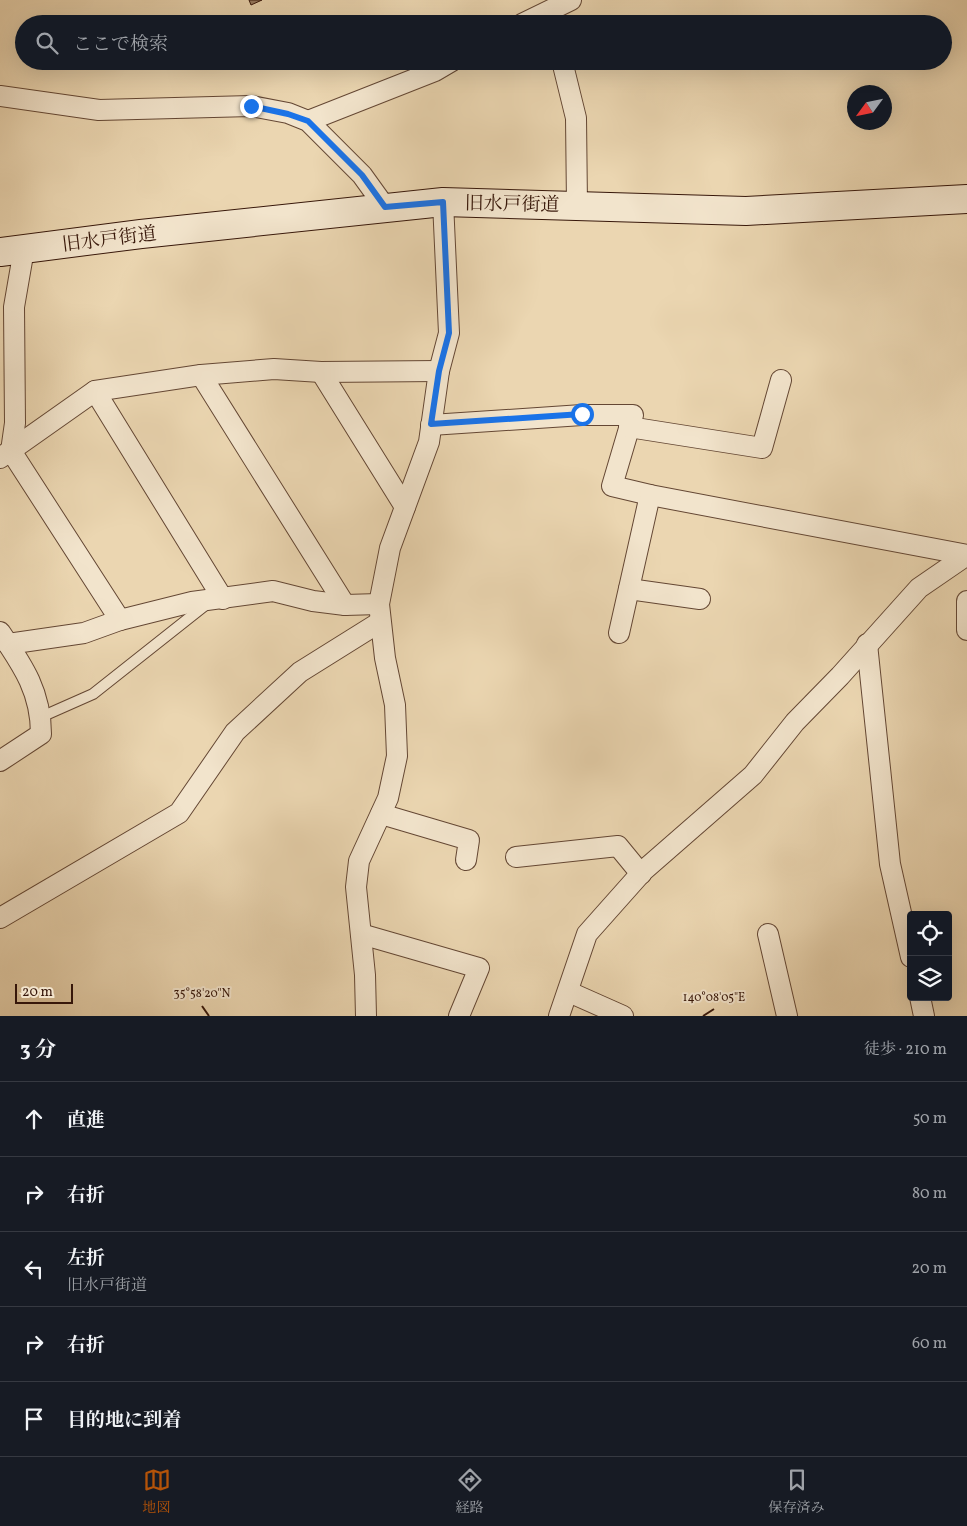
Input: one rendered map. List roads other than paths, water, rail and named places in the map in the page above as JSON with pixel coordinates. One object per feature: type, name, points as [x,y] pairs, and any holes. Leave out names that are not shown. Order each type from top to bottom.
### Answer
[{"type":"street","points":[[549,11],[571,0]]},
{"type":"street","points":[[308,121],[435,70]]},
{"type":"street","points":[[564,70],[576,118],[577,204]]},
{"type":"street","points":[[0,96],[99,110],[251,106],[288,114],[308,121],[362,175],[385,207]]},
{"type":"street","name":"旧水戸街道","points":[[12,250],[141,234],[443,202],[577,204],[746,211],[967,199]]},
{"type":"street","points":[[366,1016],[366,975],[356,887],[359,860],[388,798],[397,756],[395,705],[379,613],[390,548],[429,442],[439,371],[449,333],[443,202]]},
{"type":"street","points":[[6,455],[15,423],[12,250]]},
{"type":"street","points":[[6,455],[95,391],[201,375],[274,369],[321,372],[439,371]]},
{"type":"street","points":[[321,372],[405,507]]},
{"type":"street","points":[[201,375],[345,604]]},
{"type":"street","points":[[629,427],[762,448],[780,380]]},
{"type":"street","points":[[95,391],[218,599]]},
{"type":"street","points":[[431,424],[582,414],[632,416],[612,486],[650,495],[967,555]]},
{"type":"street","points":[[6,455],[120,620]]},
{"type":"street","points":[[619,633],[650,495]]},
{"type":"street","points":[[559,1016],[569,992],[587,934],[641,874],[753,775],[795,722],[840,676],[919,588],[967,555]]},
{"type":"street","points":[[629,588],[700,599]]},
{"type":"street","points":[[4,638],[84,634],[120,620],[192,602],[273,591],[313,601],[345,604],[379,613]]},
{"type":"street","points":[[967,602],[967,630]]},
{"type":"street","points":[[0,918],[179,813],[235,732],[300,672],[379,613]]},
{"type":"street","points":[[0,761],[40,734],[41,717],[33,682],[4,638]]},
{"type":"street","points":[[867,644],[890,864],[911,956]]},
{"type":"street","points":[[381,814],[469,840],[466,860]]},
{"type":"street","points":[[516,858],[618,846],[641,874]]},
{"type":"street","points":[[361,934],[479,968],[458,1016]]},
{"type":"street","points":[[768,934],[787,1016]]},
{"type":"street","points":[[569,992],[623,1016]]},
{"type":"street","points":[[921,1001],[924,1016]]},
{"type":"lane","points":[[41,717],[93,694],[218,599]]}]
